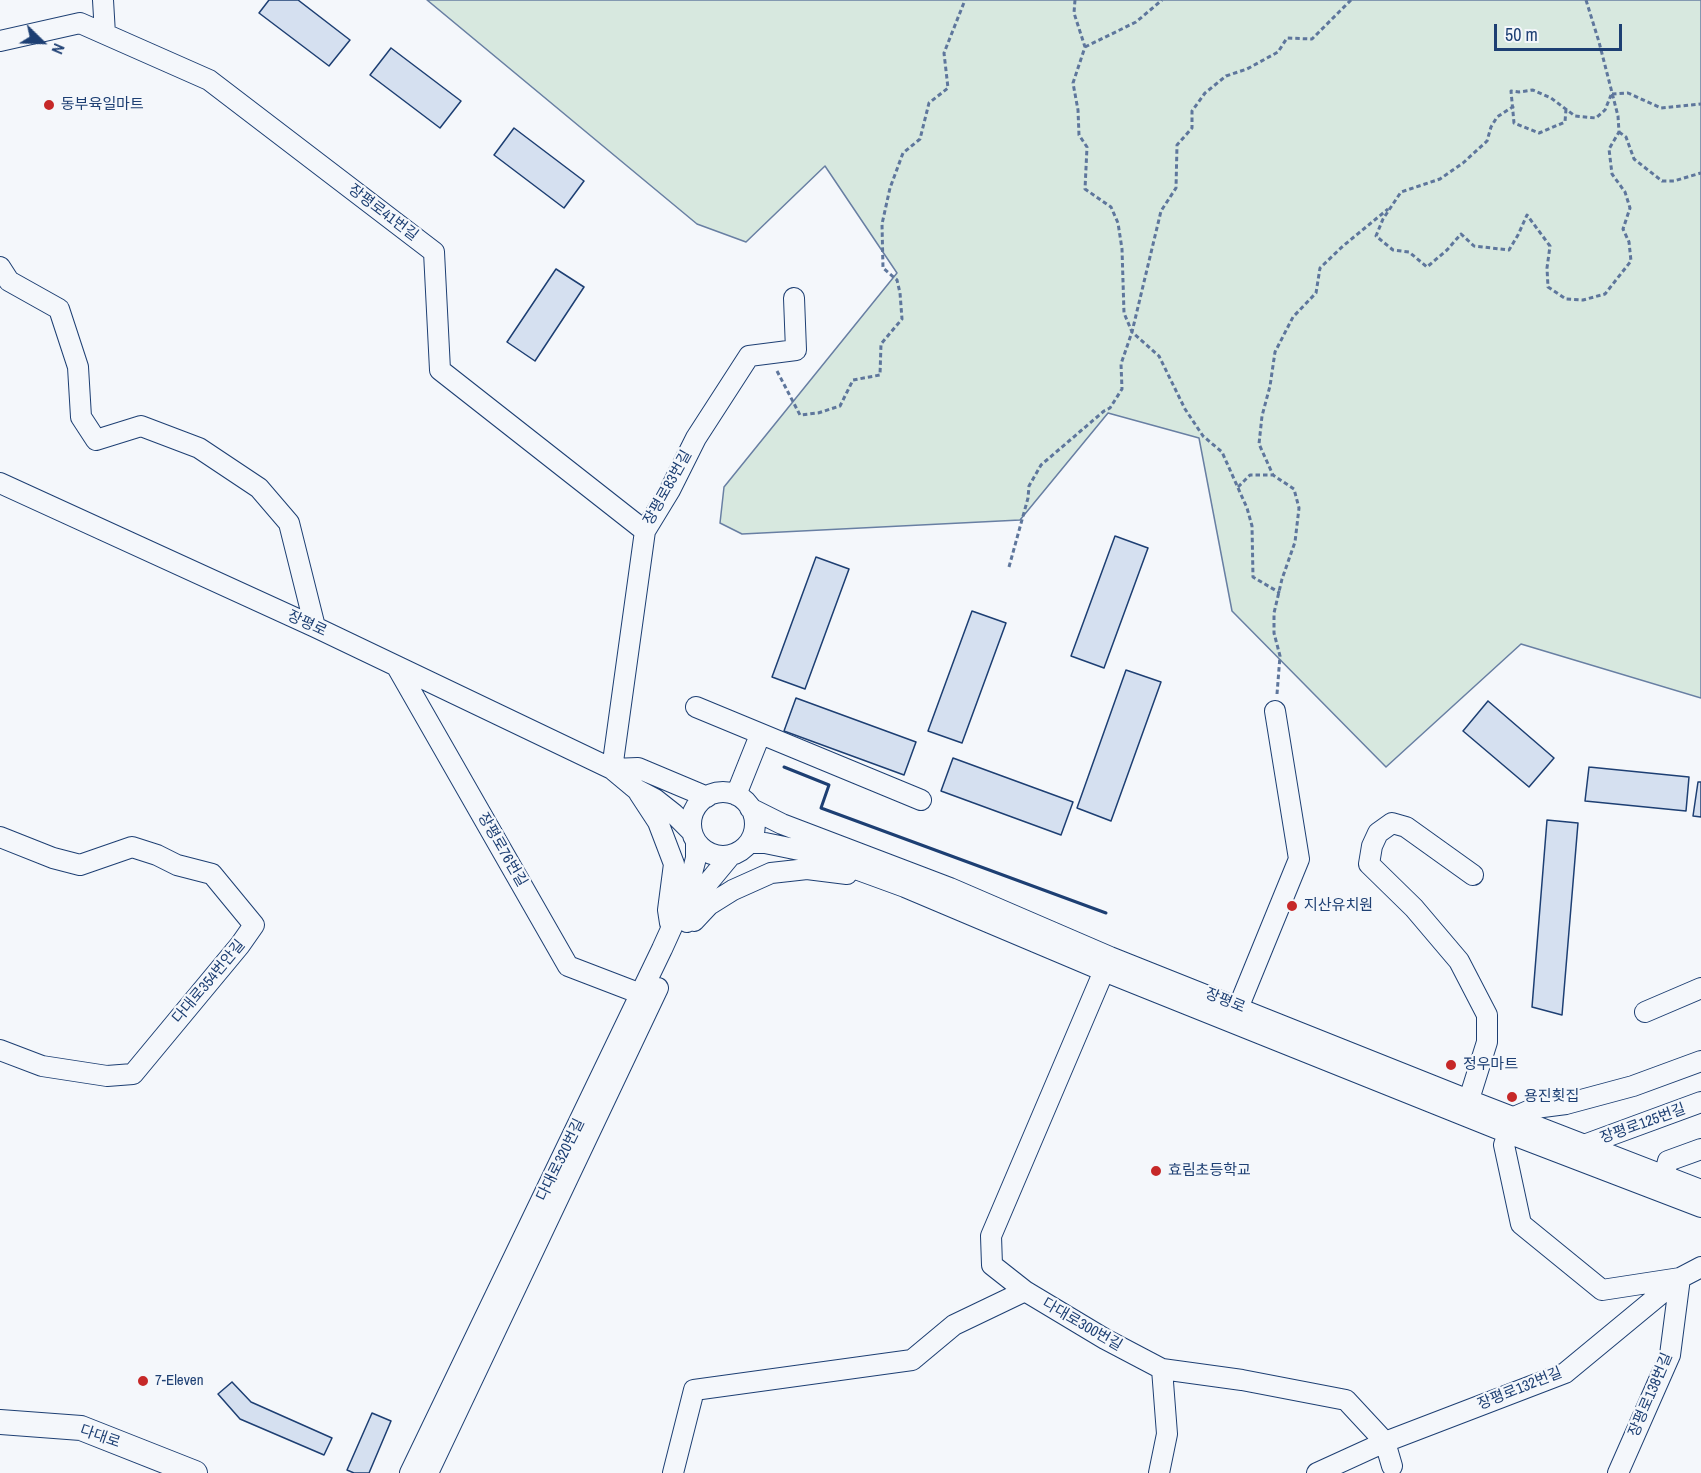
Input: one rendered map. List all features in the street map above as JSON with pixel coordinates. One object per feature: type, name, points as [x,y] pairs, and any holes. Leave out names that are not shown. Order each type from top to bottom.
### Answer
[{"type":"main road","name":"다대로","points":[[0,1422],[81,1428],[195,1473]]},
{"type":"street","points":[[103,0],[105,34]]},
{"type":"street","name":"장평로41번길","points":[[0,40],[80,23],[209,80],[434,252],[440,370],[645,531]]},
{"type":"street","points":[[0,267],[9,281],[59,309],[78,367],[81,417],[96,440],[141,426],[199,448],[259,488],[289,524],[315,627]]},
{"type":"street","name":"장평로83번길","points":[[612,769],[645,531],[670,490],[696,438],[749,356],[796,350],[794,298]]},
{"type":"street","name":"장평로","points":[[0,483],[315,627],[612,769]]},
{"type":"street","name":"장평로76번길","points":[[397,667],[568,966],[641,993]]},
{"type":"street","points":[[696,707],[921,800]]},
{"type":"street","points":[[1235,1014],[1299,859],[1275,711]]},
{"type":"street","points":[[743,802],[760,735]]},
{"type":"street","points":[[612,769],[638,768],[707,797]]},
{"type":"street","points":[[612,769],[636,789],[655,799],[674,814],[694,837],[710,854],[720,857],[741,851],[749,843],[754,833],[755,823],[743,802],[721,792],[707,797],[696,807],[692,817],[694,837]]},
{"type":"street","points":[[636,789],[658,822],[674,864],[668,910],[676,931],[734,890],[771,873],[807,869],[845,875],[866,873]]},
{"type":"street","name":"장평로","points":[[743,802],[782,824],[950,888],[1107,964]]},
{"type":"street","points":[[1467,1108],[1487,1042],[1487,1015],[1459,960],[1414,909],[1369,864],[1372,846],[1378,833],[1392,823],[1406,827],[1473,875]]},
{"type":"street","name":"다대로354번안길","points":[[0,837],[53,858],[80,865],[132,847],[157,855],[177,866],[212,874],[254,925],[133,1074],[107,1076],[42,1066],[0,1050]]},
{"type":"street","name":"다대로320번길","points":[[428,1473],[623,1066],[676,931],[696,858],[694,837]]},
{"type":"street","name":"장평로","points":[[749,843],[765,843],[809,852],[1107,964],[1511,1125],[1701,1207]]},
{"type":"street","name":"다대로320번길","points":[[410,1473],[641,993],[676,931],[707,884],[731,855]]},
{"type":"street","points":[[1025,1291],[992,1264],[991,1236],[1107,964]]},
{"type":"street","points":[[1645,1012],[1701,988]]},
{"type":"street","points":[[1680,1278],[1602,1290],[1521,1224],[1504,1145],[1511,1125],[1535,1108],[1566,1104],[1633,1086],[1701,1061]]},
{"type":"street","name":"장평로125번길","points":[[1584,1145],[1701,1102]]},
{"type":"street","name":"장평로","points":[[1511,1125],[1584,1145],[1701,1190]]},
{"type":"street","points":[[1664,1176],[1668,1161],[1701,1149]]},
{"type":"street","name":"장평로132번길","points":[[1317,1473],[1385,1442],[1565,1373],[1680,1278],[1701,1267]]},
{"type":"street","name":"장평로138번길","points":[[1618,1473],[1670,1355],[1680,1278]]},
{"type":"street","name":"다대로300번길","points":[[673,1473],[694,1390],[912,1360],[954,1325],[1025,1291],[1105,1339],[1162,1369],[1242,1380],[1346,1400],[1385,1442],[1392,1466]]},
{"type":"street","points":[[1159,1473],[1167,1434],[1162,1369]]},
{"type":"path","points":[[771,353],[774,364],[800,415],[818,413],[840,406],[853,380],[880,375],[880,344],[902,319],[897,280],[884,268],[882,224],[903,153],[920,139],[929,104],[948,88],[944,53],[965,0]]},
{"type":"path","points":[[1075,0],[1074,13],[1085,47],[1073,83],[1078,110],[1079,135],[1087,147],[1085,189],[1111,207],[1118,223],[1122,249],[1124,313],[1132,332],[1159,356],[1185,409],[1203,436],[1222,452],[1247,508],[1252,526],[1253,577],[1280,593]]},
{"type":"path","points":[[1085,47],[1136,22],[1162,0]]},
{"type":"path","points":[[1009,567],[1028,498],[1029,486],[1041,465],[1110,408],[1122,389],[1121,364],[1132,332],[1161,211],[1176,188],[1177,145],[1192,128],[1192,111],[1205,93],[1226,76],[1247,69],[1278,52],[1287,38],[1312,39],[1351,0]]},
{"type":"path","points":[[1514,106],[1497,117],[1487,141],[1463,163],[1440,179],[1401,192],[1383,219],[1376,236],[1393,250],[1409,252],[1427,267],[1448,250],[1461,234],[1474,246],[1509,250],[1527,215],[1550,246],[1547,268],[1548,287],[1566,299],[1583,300],[1605,294],[1631,261],[1629,242],[1623,229],[1630,208],[1625,192],[1612,174],[1609,160],[1609,149],[1620,132],[1618,116],[1586,0]]},
{"type":"path","points":[[1566,109],[1565,122],[1539,133],[1514,123],[1511,91],[1533,90],[1551,98],[1566,109],[1575,116],[1596,118],[1605,110],[1612,94]]},
{"type":"path","points":[[1612,94],[1628,93],[1661,108],[1701,104]]},
{"type":"path","points":[[1620,132],[1626,137],[1634,159],[1662,181],[1674,181],[1701,173]]},
{"type":"path","points":[[1275,711],[1280,656],[1274,633],[1274,613],[1282,579],[1295,542],[1299,508],[1294,489],[1273,475],[1258,444],[1275,352],[1293,316],[1316,293],[1320,268],[1342,246],[1394,204]]},
{"type":"path","points":[[1238,488],[1250,475],[1273,475]]},
{"type":"shaded area","points":[[427,0],[1701,0],[1701,698],[1521,644],[1386,767],[1232,611],[1199,438],[1108,413],[1020,520],[742,534],[720,523],[724,487],[897,273],[825,166],[746,242],[697,224]]},
{"type":"building","points":[[269,0],[298,0],[350,40],[329,66],[259,13]]},
{"type":"building","points":[[391,48],[461,101],[440,128],[370,75]]},
{"type":"building","points":[[514,128],[584,181],[564,208],[494,155]]},
{"type":"building","points":[[556,269],[584,287],[535,361],[507,342]]},
{"type":"building","points":[[1115,536],[1148,548],[1104,668],[1071,656]]},
{"type":"building","points":[[816,557],[849,569],[805,689],[772,677]]},
{"type":"building","points":[[972,611],[1006,623],[962,743],[928,731]]},
{"type":"building","points":[[1126,670],[1161,682],[1111,821],[1077,808]]},
{"type":"building","points":[[796,698],[916,742],[904,775],[784,731]]},
{"type":"building","points":[[1488,701],[1554,758],[1529,787],[1463,731]]},
{"type":"building","points":[[953,758],[1073,802],[1061,835],[941,791]]},
{"type":"building","points":[[1589,767],[1689,777],[1686,811],[1585,801]]},
{"type":"building","points":[[1698,782],[1701,782],[1701,817],[1693,816]]},
{"type":"building","points":[[1547,820],[1578,823],[1562,1015],[1532,1007]]},
{"type":"building","points":[[232,1382],[251,1402],[332,1438],[324,1455],[240,1419],[218,1394]]},
{"type":"building","points":[[372,1413],[391,1421],[369,1473],[354,1473],[347,1470]]},
{"type":"wall","points":[[784,767],[829,785],[821,808],[1106,913]]},
{"type":"place","name":"동부육일마트","points":[[49,105]]},
{"type":"place","name":"지산유치원","points":[[1292,906]]},
{"type":"place","name":"정우마트","points":[[1451,1065]]},
{"type":"place","name":"용진횟집","points":[[1512,1097]]},
{"type":"place","name":"효림초등학교","points":[[1156,1171]]},
{"type":"place","name":"7-Eleven","points":[[143,1381]]}]
